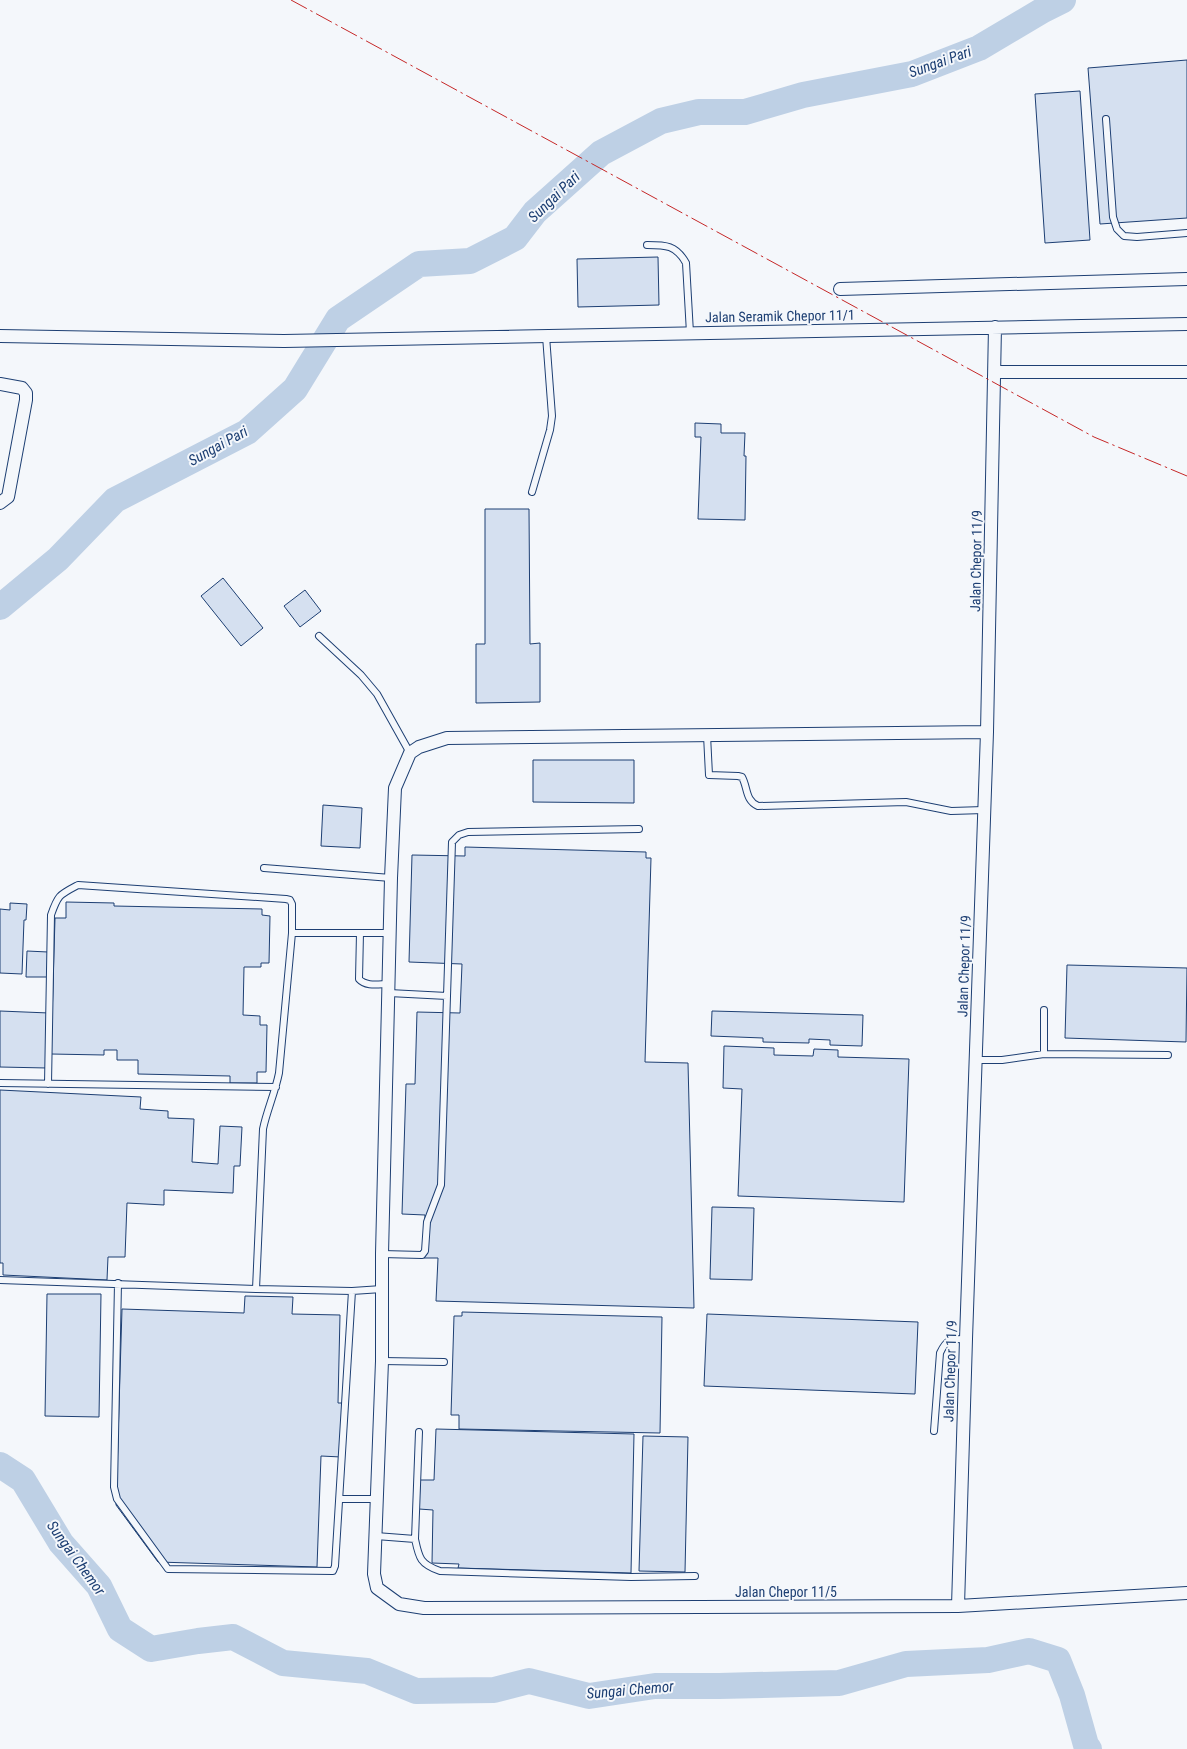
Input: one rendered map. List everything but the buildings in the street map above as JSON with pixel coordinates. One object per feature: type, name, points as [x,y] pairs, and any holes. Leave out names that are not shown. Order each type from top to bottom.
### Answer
[{"type":"street","points":[[840,289],[1187,279]]},
{"type":"street","name":"Jalan Seramik Chepor 11/1","points":[[0,336],[284,341],[995,326],[1187,324]]},
{"type":"street","name":"Jalan Chepor 11/9","points":[[958,1606],[987,732],[995,326]]},
{"type":"street","points":[[995,372],[1187,372]]},
{"type":"street","points":[[0,384],[22,388],[26,393],[8,497],[0,503]]},
{"type":"street","points":[[376,1536],[382,1362],[382,1254],[391,878],[395,788],[410,753],[420,747],[447,738],[987,732]]},
{"type":"street","name":"Jalan Chepor 11/5","points":[[376,1536],[374,1574],[377,1588],[399,1604],[424,1608],[958,1606],[1187,1593]]},
{"type":"lane","points":[[1106,119],[1113,217],[1117,229],[1124,236],[1137,237],[1187,233]]},
{"type":"lane","points":[[647,245],[672,247],[681,253],[686,263],[690,333]]},
{"type":"lane","points":[[532,492],[550,430],[552,416],[546,336]]},
{"type":"lane","points":[[319,636],[361,675],[377,694],[410,753]]},
{"type":"lane","points":[[707,735],[709,775],[742,777],[748,798],[753,804],[758,806],[906,802],[951,811],[984,810]]},
{"type":"lane","points":[[382,1254],[422,1255],[425,1251],[427,1222],[441,1185],[452,842],[459,835],[468,832],[639,829]]},
{"type":"lane","points":[[264,868],[391,878]]},
{"type":"lane","points":[[48,1084],[51,915],[56,899],[66,891],[78,885],[290,900],[292,904],[292,933],[279,1073],[263,1129],[256,1289]]},
{"type":"lane","points":[[292,933],[390,933]]},
{"type":"lane","points":[[360,933],[359,979],[362,982],[389,989],[447,996]]},
{"type":"lane","points":[[1044,1010],[1044,1054]]},
{"type":"lane","points":[[975,1060],[1002,1060],[1044,1054],[1168,1055]]},
{"type":"lane","points":[[0,1083],[276,1087]]},
{"type":"lane","points":[[0,1280],[256,1289],[352,1291],[382,1289]]},
{"type":"lane","points":[[118,1283],[114,1487],[116,1499],[168,1569],[333,1571],[336,1566],[352,1291]]},
{"type":"lane","points":[[934,1431],[940,1353],[945,1343],[952,1339],[966,1339]]},
{"type":"lane","points":[[382,1362],[444,1362]]},
{"type":"lane","points":[[419,1432],[415,1539],[418,1555],[428,1567],[440,1571],[631,1577],[696,1576]]},
{"type":"lane","points":[[340,1499],[377,1499]]},
{"type":"lane","points":[[376,1536],[415,1539]]},
{"type":"waterway","name":"Sungai Pari","points":[[0,607],[58,559],[115,500],[247,432],[295,389],[338,319],[419,264],[470,261],[515,238],[535,212],[601,153],[661,121],[699,112],[745,112],[803,95],[912,74],[979,48],[1063,0]]},
{"type":"waterway","name":"Sungai Chemor","points":[[0,1465],[23,1480],[61,1543],[99,1586],[120,1629],[151,1649],[233,1637],[283,1663],[367,1671],[416,1691],[494,1690],[529,1681],[589,1696],[655,1686],[839,1683],[906,1664],[988,1660],[1029,1651],[1058,1660],[1072,1695],[1086,1745],[1089,1749]]},
{"type":"power","points":[[291,0],[1094,437],[1187,476]]}]
